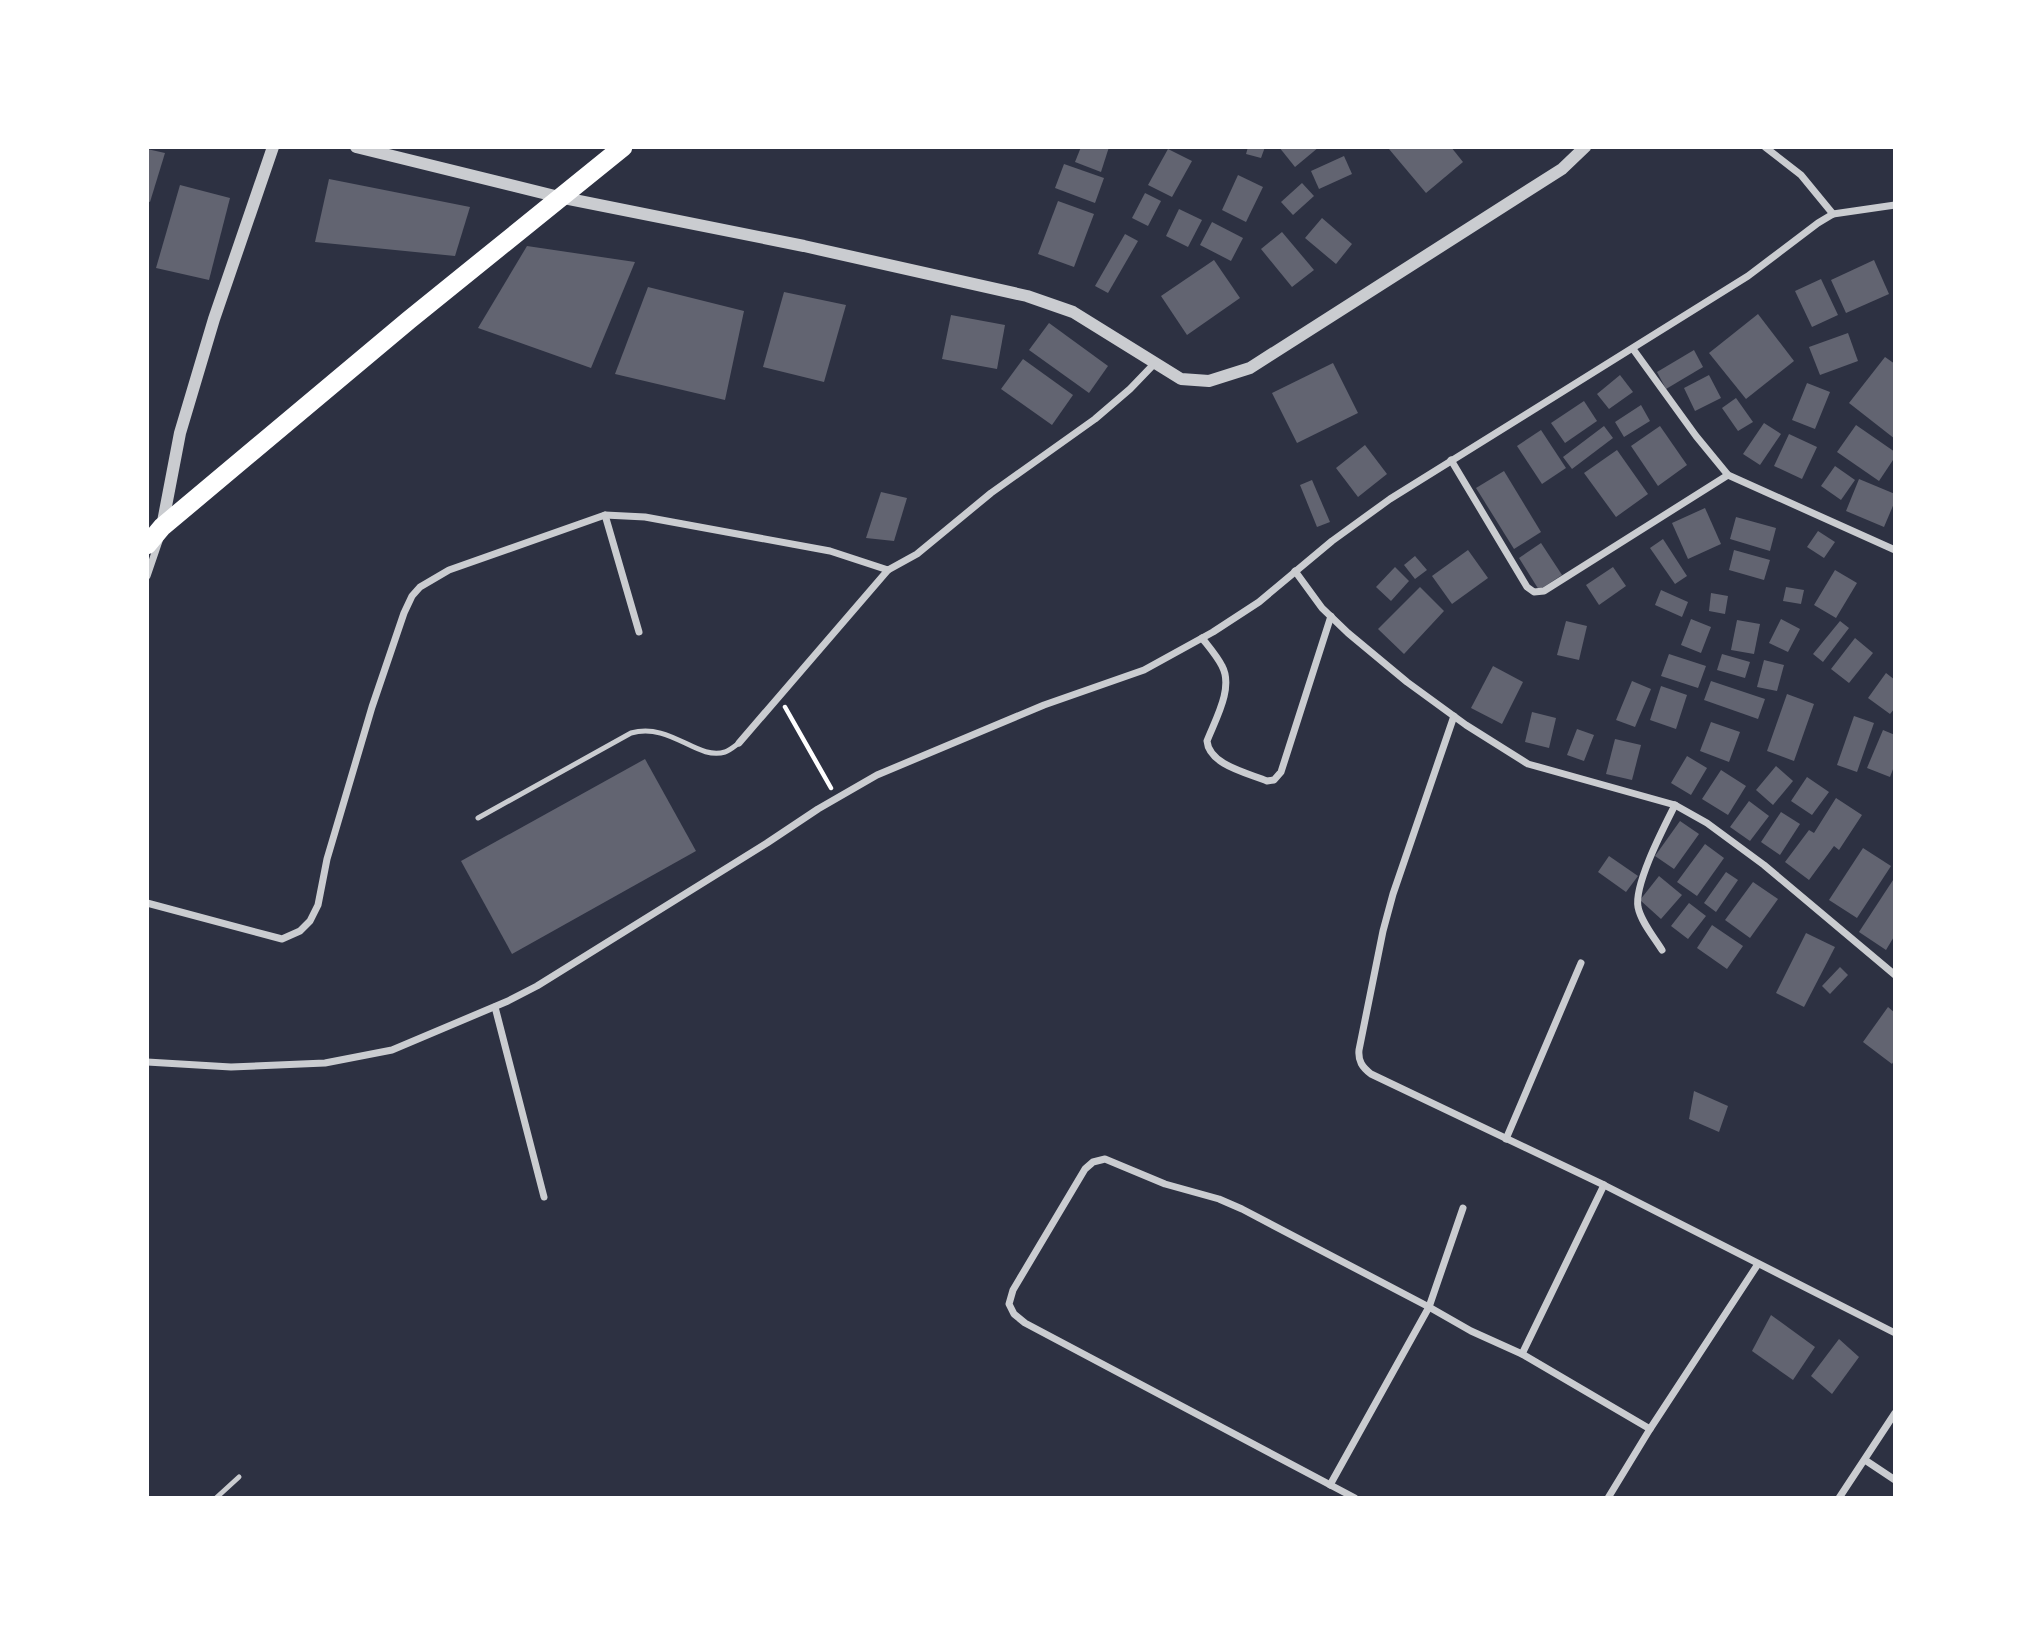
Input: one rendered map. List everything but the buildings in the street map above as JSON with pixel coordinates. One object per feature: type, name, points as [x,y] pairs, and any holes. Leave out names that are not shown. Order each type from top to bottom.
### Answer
[{"type":"highway","points":[[147,545],[162,527],[286,422],[623,147]]},
{"type":"street","points":[[147,576],[160,542],[180,433],[214,319],[273,147]]},
{"type":"street","points":[[356,147],[559,197],[804,246],[1027,296],[1073,312],[1181,379],[1209,381],[1250,368],[1562,169],[1585,147]]},
{"type":"street","points":[[1765,147],[1801,175],[1833,214]]},
{"type":"street","points":[[147,1062],[231,1067],[325,1063],[392,1050],[495,1007],[537,986],[877,775],[983,729],[1144,670],[1202,638],[1259,602],[1332,541],[1380,506],[1748,276],[1818,223],[1833,214],[1895,205]]},
{"type":"street","points":[[1633,349],[1728,475],[1895,550]]},
{"type":"street","points":[[739,743],[888,570],[917,554],[991,493],[1096,419],[1156,363]]},
{"type":"street","points":[[1451,460],[1527,587],[1534,592],[1544,591],[1728,475]]},
{"type":"street","points":[[147,903],[282,939],[300,931],[310,921],[318,905],[327,859],[372,707],[404,613],[420,587],[449,570],[605,515],[645,517],[751,535],[830,551],[888,570]]},
{"type":"street","points":[[605,515],[639,632]]},
{"type":"street","points":[[1295,571],[1322,608],[1407,682],[1454,716],[1528,764],[1675,805],[1734,842],[1895,975]]},
{"type":"street","points":[[1202,638],[1226,676],[1226,687],[1207,741],[1208,751],[1216,758],[1267,781],[1274,780],[1281,772],[1331,616]]},
{"type":"street","points":[[1454,716],[1383,931],[1359,1059],[1363,1068],[1604,1185],[1895,1332]]},
{"type":"street","points":[[1662,950],[1640,914],[1638,896],[1650,857],[1675,805]]},
{"type":"street","points":[[1507,1139],[1581,963]]},
{"type":"street","points":[[495,1007],[544,1197]]},
{"type":"street","points":[[1355,1498],[1025,1323],[1014,1314],[1009,1304],[1013,1290],[1085,1169],[1093,1162],[1105,1159],[1165,1184],[1219,1199],[1242,1209],[1471,1331],[1522,1354],[1650,1429]]},
{"type":"street","points":[[1522,1354],[1604,1185]]},
{"type":"street","points":[[1330,1485],[1429,1307],[1463,1208]]},
{"type":"street","points":[[1608,1498],[1758,1264]]},
{"type":"street","points":[[1839,1498],[1895,1413]]},
{"type":"street","points":[[1865,1460],[1895,1480]]},
{"type":"lane","points":[[478,818],[631,733],[645,729],[660,731],[707,752],[725,752],[739,743]]},
{"type":"lane","points":[[216,1498],[239,1477]]},
{"type":"path","points":[[779,696],[837,798]]}]
